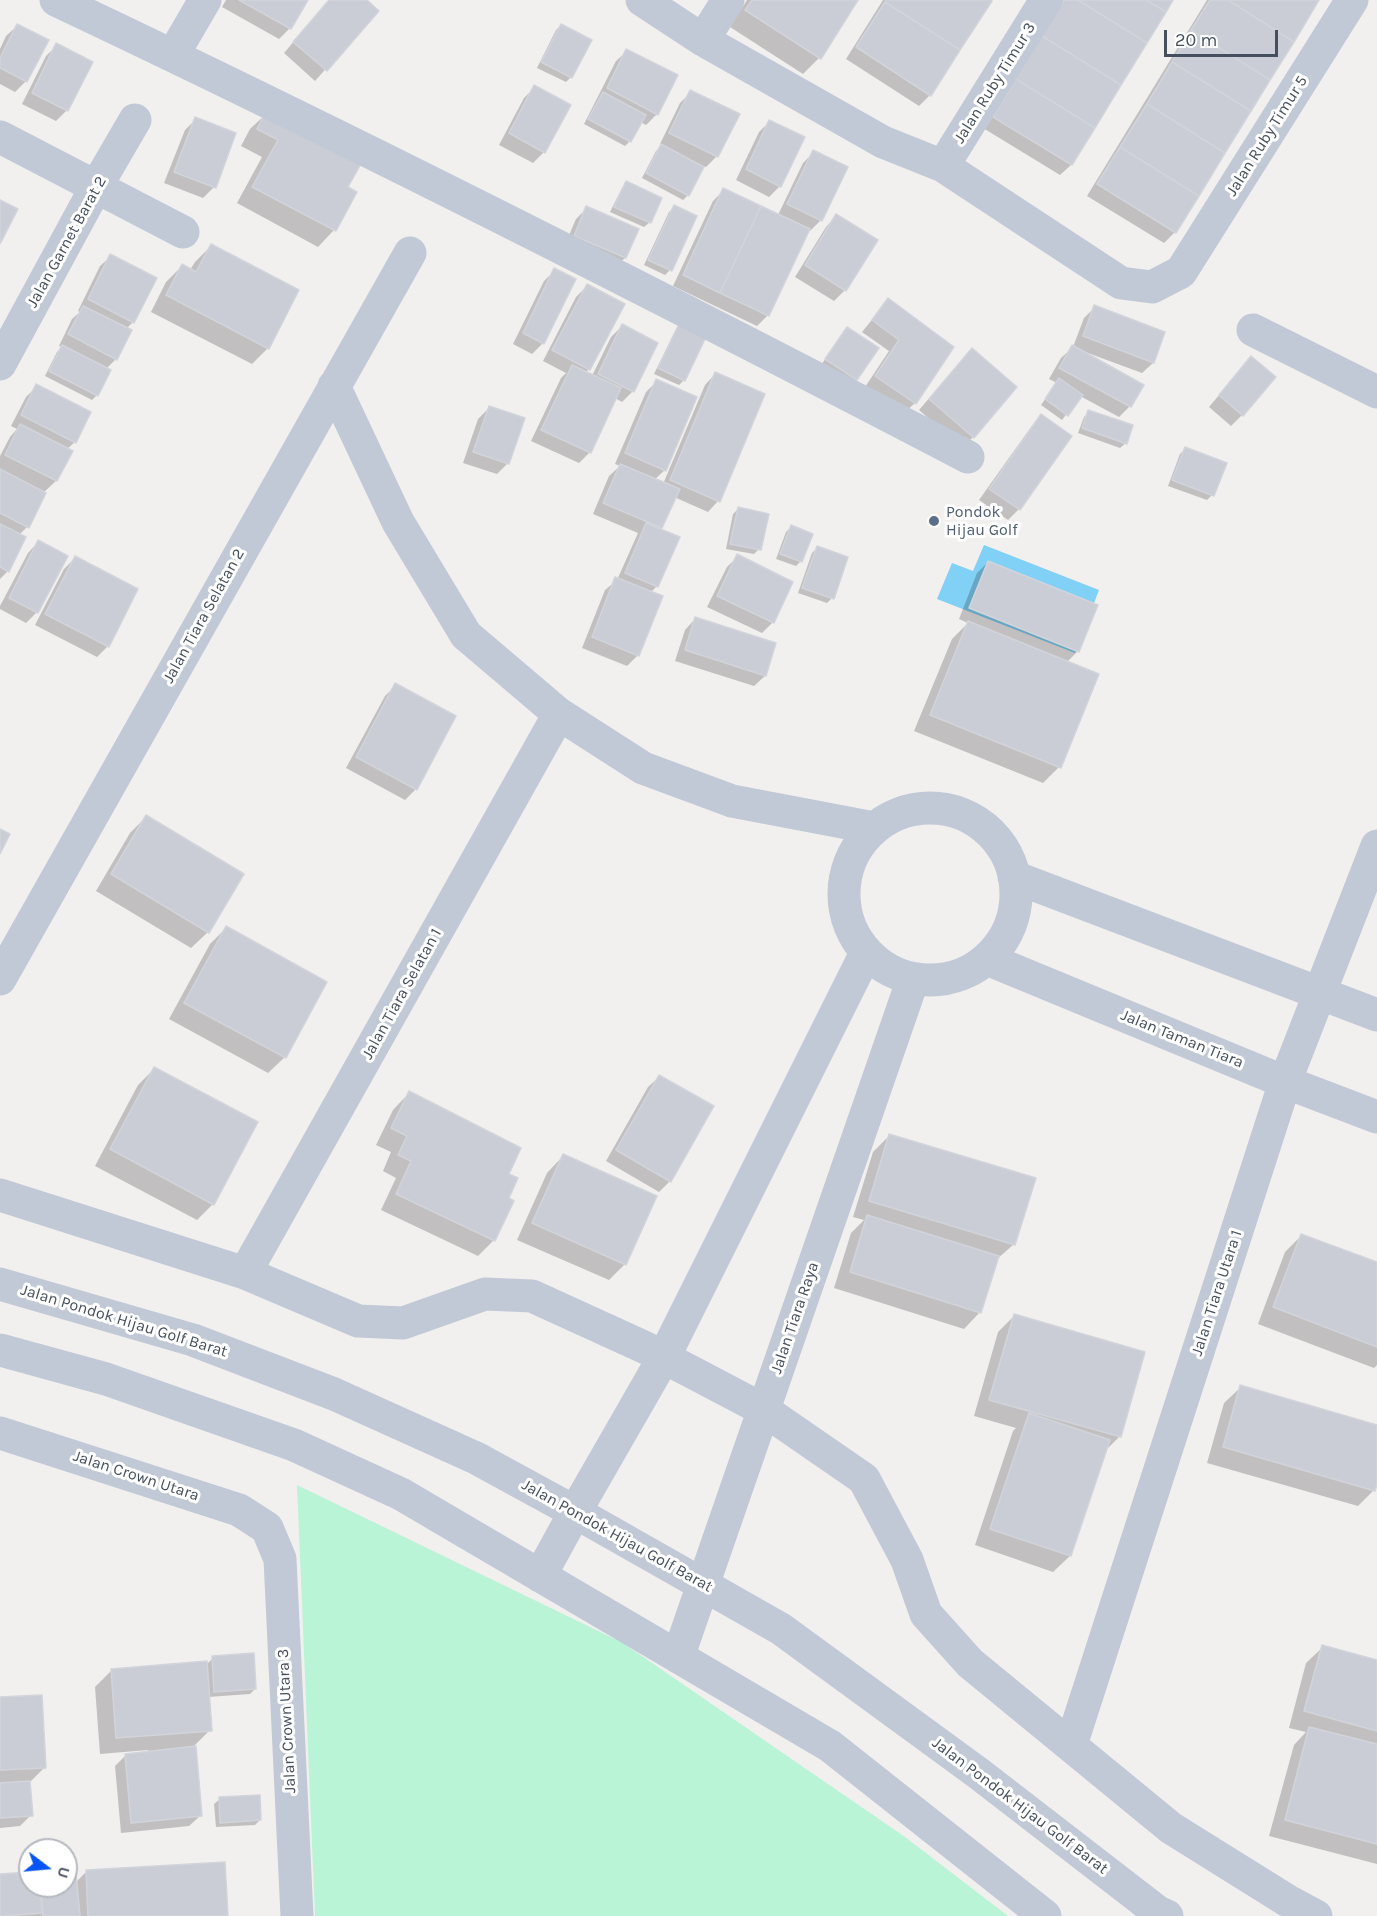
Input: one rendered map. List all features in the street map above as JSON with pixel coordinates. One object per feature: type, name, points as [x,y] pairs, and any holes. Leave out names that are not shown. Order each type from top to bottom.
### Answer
[{"type":"street","points":[[56,0],[173,55],[682,308],[968,457]]},
{"type":"street","points":[[173,55],[205,0]]},
{"type":"street","points":[[642,0],[703,40],[883,142],[943,166]]},
{"type":"street","points":[[703,40],[728,0]]},
{"type":"street","name":"Jalan Ruby Timur 3","points":[[943,166],[1046,0]]},
{"type":"street","name":"Jalan Ruby Timur 5","points":[[943,166],[1121,283],[1152,286],[1181,272],[1352,0]]},
{"type":"street","name":"Jalan Garnet Barat 2","points":[[0,364],[135,120]]},
{"type":"street","points":[[0,137],[183,232]]},
{"type":"street","name":"Jalan Tiara Selatan 2","points":[[0,979],[410,253]]},
{"type":"street","points":[[1253,330],[1377,392]]},
{"type":"street","points":[[334,386],[398,522],[465,634],[559,714],[644,768],[732,801],[874,828]]},
{"type":"street","name":"Jalan Tiara Selatan 1","points":[[245,1273],[559,714]]},
{"type":"street","points":[[929,807],[958,812],[984,827],[1003,849],[1014,878],[1015,907],[1006,935],[987,958],[965,973],[939,980],[913,979],[887,970],[866,953],[852,932],[844,906],[845,879],[855,851],[874,828],[900,813],[929,807]]},
{"type":"street","name":"Jalan Tiara Utara 1","points":[[1071,1744],[1285,1082],[1377,846]]},
{"type":"street","points":[[1014,878],[1377,1015]]},
{"type":"street","points":[[540,1576],[664,1357],[866,953]]},
{"type":"street","name":"Jalan Taman Tiara","points":[[987,958],[1285,1082],[1377,1117]]},
{"type":"street","name":"Jalan Tiara Raya","points":[[678,1657],[913,979]]},
{"type":"street","points":[[0,1195],[245,1273],[358,1321],[403,1323],[485,1293],[532,1296],[664,1357],[764,1410],[864,1479],[907,1560],[926,1614],[970,1663],[1172,1828],[1288,1901],[1316,1916]]},
{"type":"street","name":"Jalan Pondok Hijau Golf Barat","points":[[0,1284],[193,1340],[334,1394],[476,1458],[781,1629],[978,1773],[1161,1915]]},
{"type":"street","points":[[0,1350],[106,1380],[294,1445],[401,1494],[830,1746],[1045,1916]]},
{"type":"street","name":"Jalan Crown Utara","points":[[0,1433],[239,1510],[267,1528]]},
{"type":"street","name":"Jalan Crown Utara 3","points":[[267,1528],[279,1559],[297,1916]]},
{"type":"green space","points":[[297,1485],[623,1643],[905,1837],[1008,1916],[315,1916]]},
{"type":"water","points":[[984,545],[1099,590],[1075,653],[937,599],[952,563],[973,571]]},
{"type":"building","points":[[239,0],[308,0],[291,29]]},
{"type":"building","points":[[329,0],[367,0],[379,11],[327,71],[293,42]]},
{"type":"building","points":[[752,0],[858,0],[821,59],[745,10]]},
{"type":"building","points":[[886,0],[992,1],[960,50],[885,2]]},
{"type":"building","points":[[1064,0],[1078,0],[1147,43],[1121,85],[1042,36]]},
{"type":"building","points":[[1078,0],[1146,0],[1166,12],[1147,43]]},
{"type":"building","points":[[1146,0],[1173,0],[1166,12]]},
{"type":"building","points":[[1210,0],[1228,0],[1294,42],[1270,80],[1191,30]]},
{"type":"building","points":[[1228,0],[1319,0],[1294,42]]},
{"type":"building","points":[[885,2],[960,50],[931,96],[856,47]]},
{"type":"building","points":[[17,24],[49,40],[27,82],[0,68],[0,58]]},
{"type":"building","points":[[561,24],[592,40],[572,78],[541,62]]},
{"type":"building","points":[[1191,30],[1270,80],[1251,111],[1172,62]]},
{"type":"building","points":[[1042,36],[1121,85],[1095,128],[1016,79]]},
{"type":"building","points":[[56,43],[93,62],[68,111],[32,93]]},
{"type":"building","points":[[626,49],[678,75],[658,115],[607,88]]},
{"type":"building","points":[[1172,62],[1251,111],[1225,153],[1147,104]]},
{"type":"building","points":[[1016,79],[1095,128],[1072,165],[993,117]]},
{"type":"building","points":[[534,85],[571,105],[545,153],[509,133]]},
{"type":"building","points":[[690,90],[740,114],[718,157],[669,133]]},
{"type":"building","points":[[603,92],[646,115],[631,142],[588,119]]},
{"type":"building","points":[[1147,104],[1225,153],[1199,196],[1120,147]]},
{"type":"building","points":[[266,111],[362,162],[348,187],[357,192],[336,231],[252,187],[278,140],[257,129]]},
{"type":"building","points":[[195,117],[236,133],[216,188],[174,172]]},
{"type":"building","points":[[769,120],[805,137],[781,187],[746,169]]},
{"type":"building","points":[[661,144],[704,167],[689,196],[646,173]]},
{"type":"building","points":[[1120,147],[1199,196],[1176,233],[1097,184]]},
{"type":"building","points":[[813,150],[848,167],[822,221],[787,204]]},
{"type":"building","points":[[626,181],[662,198],[651,223],[614,207]]},
{"type":"building","points":[[723,188],[761,206],[720,293],[683,275]]},
{"type":"building","points":[[0,200],[18,209],[0,244]]},
{"type":"building","points":[[674,205],[697,216],[672,271],[648,260]]},
{"type":"building","points":[[586,206],[639,229],[626,258],[574,236]]},
{"type":"building","points":[[761,206],[810,229],[769,316],[720,293]]},
{"type":"building","points":[[836,214],[878,240],[846,291],[805,265]]},
{"type":"building","points":[[211,244],[299,290],[269,349],[166,295],[182,264],[196,272]]},
{"type":"building","points":[[110,254],[157,278],[134,323],[88,299]]},
{"type":"building","points":[[554,268],[576,279],[544,344],[523,333]]},
{"type":"building","points":[[587,284],[625,304],[590,370],[552,350]]},
{"type":"building","points":[[888,298],[954,347],[916,404],[875,376],[899,340],[872,320]]},
{"type":"building","points":[[1094,305],[1165,332],[1154,363],[1083,336]]},
{"type":"building","points":[[83,306],[132,330],[117,360],[68,334]]},
{"type":"building","points":[[622,324],[658,343],[634,392],[598,374]]},
{"type":"building","points":[[679,324],[706,337],[685,381],[658,368]]},
{"type":"building","points":[[847,327],[879,348],[857,380],[825,359]]},
{"type":"building","points":[[62,345],[111,370],[98,396],[49,371]]},
{"type":"building","points":[[1072,345],[1144,385],[1131,407],[1059,368]]},
{"type":"building","points":[[972,348],[1017,387],[974,438],[929,399]]},
{"type":"building","points":[[1251,356],[1276,377],[1243,416],[1219,395]]},
{"type":"building","points":[[572,365],[621,388],[591,453],[541,430]]},
{"type":"building","points":[[715,372],[765,394],[720,502],[670,480]]},
{"type":"building","points":[[1059,378],[1083,395],[1068,416],[1045,399]]},
{"type":"building","points":[[656,379],[697,397],[666,471],[625,453]]},
{"type":"building","points":[[36,384],[91,412],[76,443],[21,415]]},
{"type":"building","points":[[489,406],[525,418],[509,464],[473,452]]},
{"type":"building","points":[[1088,410],[1133,425],[1127,444],[1082,428]]},
{"type":"building","points":[[1041,414],[1072,436],[1020,510],[989,489]]},
{"type":"building","points":[[20,424],[73,451],[57,481],[5,455]]},
{"type":"building","points":[[1185,447],[1227,463],[1214,496],[1172,480]]},
{"type":"building","points":[[620,464],[680,489],[662,528],[603,503]]},
{"type":"building","points":[[0,469],[46,493],[29,528],[0,513]]},
{"type":"building","points":[[738,507],[769,514],[761,550],[730,544]]},
{"type":"building","points":[[646,523],[680,537],[658,587],[625,573]]},
{"type":"building","points":[[0,524],[26,537],[9,572],[0,567]]},
{"type":"building","points":[[791,525],[813,534],[802,562],[780,554]]},
{"type":"building","points":[[38,540],[68,556],[38,613],[9,598]]},
{"type":"building","points":[[817,546],[848,557],[834,599],[802,588]]},
{"type":"building","points":[[737,554],[793,582],[774,623],[717,596]]},
{"type":"building","points":[[75,556],[138,589],[109,647],[45,614]]},
{"type":"building","points":[[988,561],[1098,605],[1079,652],[969,608]]},
{"type":"building","points":[[615,577],[663,596],[639,656],[592,637]]},
{"type":"building","points":[[695,617],[776,643],[766,676],[685,650]]},
{"type":"building","points":[[968,621],[1099,674],[1061,768],[930,715]]},
{"type":"building","points":[[395,683],[456,716],[417,790],[356,757]]},
{"type":"building","points":[[146,815],[244,874],[209,933],[111,874]]},
{"type":"building","points":[[0,829],[10,834],[0,854]]},
{"type":"building","points":[[226,926],[327,982],[286,1058],[184,1003]]},
{"type":"building","points":[[154,1067],[258,1122],[214,1205],[110,1149]]},
{"type":"building","points":[[659,1075],[714,1106],[671,1182],[616,1150]]},
{"type":"building","points":[[409,1091],[521,1148],[509,1174],[518,1178],[509,1198],[514,1201],[495,1241],[396,1194],[411,1161],[398,1155],[407,1136],[391,1128]]},
{"type":"building","points":[[889,1134],[1036,1178],[1015,1245],[869,1201]]},
{"type":"building","points":[[563,1154],[657,1196],[626,1265],[532,1223]]},
{"type":"building","points":[[867,1215],[999,1256],[981,1313],[850,1272]]},
{"type":"building","points":[[1301,1234],[1377,1262],[1377,1347],[1273,1307]]},
{"type":"building","points":[[1014,1314],[1145,1352],[1121,1437],[989,1400]]},
{"type":"building","points":[[1240,1385],[1377,1425],[1375,1491],[1223,1447]]},
{"type":"building","points":[[1029,1413],[1110,1440],[1071,1556],[990,1529]]},
{"type":"building","points":[[1322,1645],[1377,1660],[1377,1731],[1304,1711]]},
{"type":"building","points":[[254,1653],[256,1689],[214,1692],[212,1656]]},
{"type":"building","points":[[207,1661],[212,1731],[116,1738],[111,1669]]},
{"type":"building","points":[[42,1695],[46,1768],[0,1770],[0,1697]]},
{"type":"building","points":[[1309,1727],[1377,1744],[1377,1844],[1285,1820]]},
{"type":"building","points":[[196,1746],[202,1816],[131,1823],[125,1754]]},
{"type":"building","points":[[30,1781],[33,1816],[0,1818],[0,1783]]},
{"type":"building","points":[[260,1795],[261,1820],[220,1823],[219,1797]]},
{"type":"building","points":[[225,1862],[228,1916],[88,1916],[86,1870]]},
{"type":"building","points":[[18,1873],[18,1898],[41,1898],[42,1913],[0,1916],[0,1874]]},
{"type":"building","points":[[78,1895],[80,1916],[43,1916],[42,1898],[78,1898]]},
{"type":"place","name":"Pondok Hijau Golf","points":[[934,521]]}]
